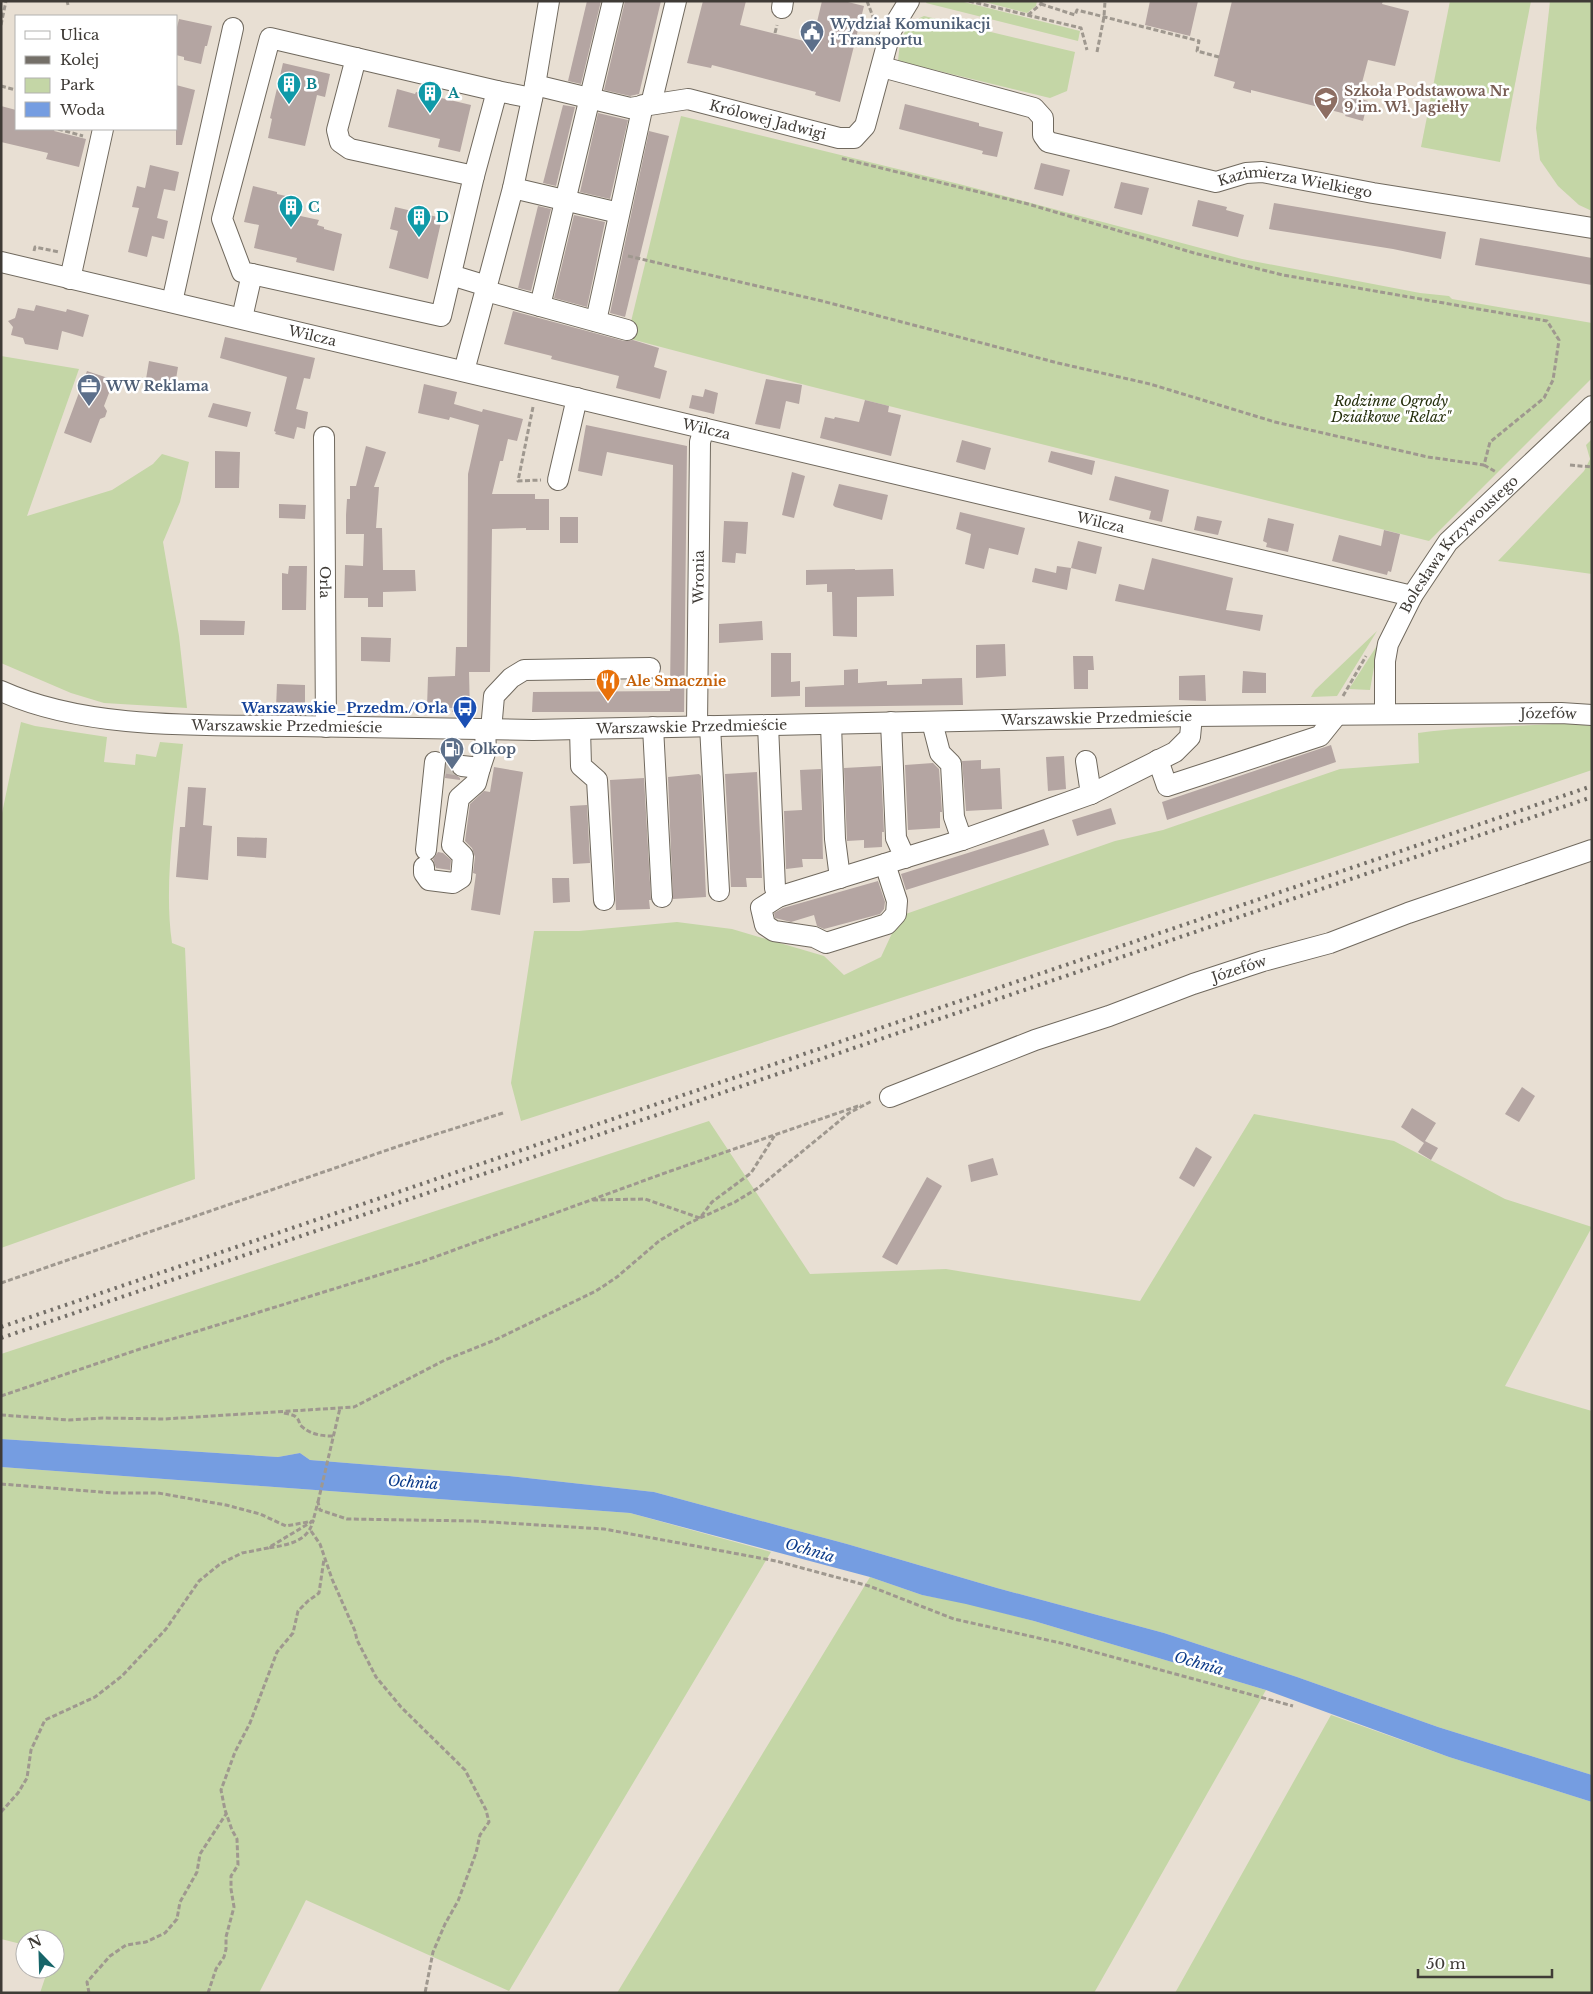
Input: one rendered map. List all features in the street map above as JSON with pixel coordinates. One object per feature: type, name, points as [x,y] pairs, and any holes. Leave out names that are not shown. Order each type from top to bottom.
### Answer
[{"type":"street","points":[[464,371],[513,188],[534,92],[549,1]]},
{"type":"street","points":[[540,306],[613,1]]},
{"type":"street","points":[[596,321],[619,213],[676,1]]},
{"type":"street","name":"Królowej Jadwigi","points":[[252,274],[242,272],[222,219],[270,38],[497,91],[534,92],[590,98],[630,108],[688,99],[839,138],[854,138],[866,126],[892,29],[908,1]]},
{"type":"street","points":[[172,302],[233,28]]},
{"type":"street","points":[[356,58],[337,130],[340,142],[350,149],[474,176]]},
{"type":"street","name":"Kazimierza Wielkiego","points":[[882,67],[1034,108],[1043,118],[1043,135],[1048,142],[1216,182],[1246,173],[1262,172],[1373,193],[1592,228]]},
{"type":"street","points":[[242,318],[252,274],[441,316],[474,176],[497,91]]},
{"type":"street","points":[[71,273],[103,130]]},
{"type":"street","points":[[513,188],[619,213]]},
{"type":"street","name":"Wilcza","points":[[1,262],[71,273],[172,302],[1412,596]]},
{"type":"street","points":[[451,275],[540,306],[627,330]]},
{"type":"street","points":[[558,480],[577,398]]},
{"type":"street","name":"Bolesława Krzywoustego","points":[[1385,714],[1384,661],[1388,644],[1412,596],[1448,542],[1592,406]]},
{"type":"street","name":"Wronia","points":[[704,428],[700,442],[704,726],[719,892]]},
{"type":"street","name":"Orla","points":[[324,437],[326,727]]},
{"type":"street","points":[[436,729],[455,765],[476,783],[459,798],[452,845],[463,856],[461,878],[454,883],[429,880],[424,874],[425,859],[455,765],[486,750],[494,696],[511,678],[524,670],[650,668]]},
{"type":"street","name":"Warszawskie Przedmieście","points":[[1,691],[52,709],[154,723],[488,730],[1385,714]]},
{"type":"street","name":"Józefów","points":[[1385,714],[1561,713],[1592,715]]},
{"type":"street","points":[[884,864],[897,901],[896,914],[887,924],[826,943],[814,938],[774,931],[765,925],[761,908],[778,897],[884,864],[905,858],[962,840],[1091,794],[1175,752],[1190,737],[1192,716]]},
{"type":"street","points":[[1158,760],[1167,786],[1320,736],[1336,716]]},
{"type":"street","points":[[891,722],[896,838],[905,858]]},
{"type":"street","points":[[932,722],[940,753],[951,764],[954,817],[962,840]]},
{"type":"street","points":[[831,724],[835,839],[840,878]]},
{"type":"street","points":[[768,725],[778,897]]},
{"type":"street","points":[[653,727],[662,898]]},
{"type":"street","points":[[580,729],[581,766],[597,780],[604,900]]},
{"type":"street","points":[[1086,761],[1091,794]]},
{"type":"street","name":"Józefów","points":[[890,1097],[1035,1040],[1109,1016],[1193,984],[1263,961],[1330,943],[1408,913],[1592,850]]},
{"type":"path","points":[[1,25],[6,1]]},
{"type":"path","points":[[867,1],[880,35],[888,41]]},
{"type":"path","points":[[969,1],[1081,28],[1087,50]]},
{"type":"path","points":[[1097,52],[1105,1]]},
{"type":"path","points":[[1027,16],[1041,3],[1075,15],[1077,10],[1199,42],[1197,51],[1218,57]]},
{"type":"path","points":[[1,86],[15,90]]},
{"type":"path","points":[[836,157],[1028,204],[1194,252],[1283,275],[1547,321],[1559,340],[1553,380],[1544,398],[1490,442],[1484,465]]},
{"type":"path","points":[[25,252],[33,254],[35,247],[65,254],[69,258],[71,273]]},
{"type":"path","points":[[624,255],[822,301],[1058,363],[1150,384],[1275,422],[1428,457],[1484,465],[1498,473]]},
{"type":"path","points":[[533,406],[518,481],[558,480]]},
{"type":"path","points":[[1570,465],[1592,467]]},
{"type":"path","points":[[1,1396],[143,1348],[424,1261],[775,1134],[869,1102],[890,1097]]},
{"type":"path","points":[[1,1415],[69,1420],[103,1418],[164,1419],[354,1407],[444,1360],[495,1340],[596,1291],[617,1277],[659,1241],[687,1224],[735,1202],[758,1188],[849,1113],[869,1102]]},
{"type":"path","points":[[1,1283],[390,1149],[503,1113]]},
{"type":"path","points":[[700,1218],[712,1202],[751,1173],[775,1134]]},
{"type":"path","points":[[590,1200],[645,1199],[700,1218]]},
{"type":"path","points":[[1,1812],[18,1793],[27,1778],[31,1750],[45,1720],[95,1697],[122,1676],[166,1629],[199,1581],[220,1564],[242,1553],[286,1546],[301,1539],[311,1531],[340,1408]]},
{"type":"path","points":[[278,1412],[295,1415],[300,1425],[315,1435],[333,1436]]},
{"type":"path","points":[[1,1484],[113,1493],[158,1493],[226,1505],[260,1514],[286,1526],[313,1521]]},
{"type":"path","points":[[318,1502],[320,1510],[347,1519],[474,1521],[604,1529],[776,1561],[869,1586],[954,1619],[1065,1644],[1293,1706]]},
{"type":"path","points":[[268,1548],[313,1521]]},
{"type":"path","points":[[311,1531],[320,1544],[347,1616],[356,1631],[357,1640],[376,1677],[401,1707],[465,1770],[488,1816],[489,1822],[480,1835],[476,1853],[458,1901],[433,1952],[424,1993]]},
{"type":"path","points":[[208,1993],[216,1969],[226,1950],[226,1937],[234,1907],[231,1889],[232,1876],[238,1865],[237,1839],[226,1814],[221,1790],[277,1652],[293,1633],[298,1611],[319,1593],[324,1567],[324,1555]]},
{"type":"path","points":[[89,1993],[87,1982],[110,1956],[126,1945],[146,1942],[165,1934],[177,1919],[180,1902],[197,1872],[200,1854],[226,1814]]},
{"type":"green space","points":[[927,1],[960,1],[1080,31],[1078,41],[926,3]]},
{"type":"green space","points":[[981,1],[1037,1],[1036,6],[1027,13]]},
{"type":"green space","points":[[1450,1],[1531,1],[1500,162],[1421,147]]},
{"type":"green space","points":[[1550,1],[1592,1],[1592,211],[1579,205],[1558,186],[1540,160],[1536,128]]},
{"type":"green space","points":[[924,16],[1075,52],[1067,91],[1050,98],[898,61],[900,42],[909,23]]},
{"type":"green space","name":"Rodzinne Ogrody Działkowe \"Relax\"","points":[[681,116],[963,185],[1242,259],[1420,293],[1449,296],[1452,299],[1592,323],[1592,378],[1429,541],[809,386],[627,338]]},
{"type":"green space","points":[[1,356],[79,369],[27,516],[112,490],[153,464],[162,454],[189,462],[180,502],[163,542],[179,636],[187,708],[104,703],[71,693],[1,663]]},
{"type":"green space","points":[[1592,439],[1592,574],[1498,561],[1584,471],[1590,459],[1586,445]]},
{"type":"green space","points":[[1377,631],[1337,696],[1311,697],[1315,690]]},
{"type":"green space","points":[[1378,644],[1370,690],[1349,689]]},
{"type":"green space","points":[[21,722],[35,726],[107,737],[104,762],[135,765],[136,754],[156,757],[160,742],[183,744],[174,818],[169,895],[172,943],[185,948],[195,1179],[1,1248],[1,818]]},
{"type":"green space","points":[[1567,723],[1592,726],[1592,770],[1323,861],[521,1121],[511,1083],[534,931],[579,931],[677,922],[732,929],[824,956],[844,975],[881,957],[900,916],[1115,841],[1163,830],[1340,769],[1419,763],[1418,733],[1455,729]]},
{"type":"green space","points":[[1254,1114],[1394,1141],[1505,1199],[1592,1227],[1505,1386],[1592,1411],[1592,1775],[1438,1727],[1297,1677],[1164,1633],[654,1492],[509,1476],[310,1460],[300,1453],[278,1457],[1,1439],[1,1354],[709,1121],[810,1274],[946,1269],[1140,1301]]},
{"type":"green space","points":[[1,1467],[630,1513],[771,1552],[509,1991],[306,1900],[259,1993],[40,1993],[45,1979],[65,1979],[65,1929],[15,1929],[15,1942],[1,1939]]},
{"type":"green space","points":[[870,1577],[922,1595],[966,1603],[1034,1621],[1266,1690],[1094,1993],[617,1993]]},
{"type":"green space","points":[[1331,1715],[1449,1757],[1592,1802],[1592,1993],[1175,1993]]},
{"type":"water","name":"Ochnia","points":[[1,1439],[278,1457],[300,1453],[310,1460],[509,1476],[654,1492],[1164,1633],[1297,1677],[1438,1727],[1592,1775],[1592,1802],[1449,1757],[1266,1690],[1034,1621],[922,1595],[870,1577],[630,1513],[1,1467]]},
{"type":"building","points":[[587,1],[601,1],[581,84],[568,81]]},
{"type":"building","points":[[625,1],[661,1],[639,94],[630,96],[604,90]]},
{"type":"building","name":"Wydział Komunikacji i Transportu","points":[[703,1],[746,1],[740,25],[812,43],[822,1],[844,1],[864,6],[840,102],[815,95],[816,92],[712,65],[711,68],[687,63]]},
{"type":"building","points":[[1150,1],[1198,1],[1190,36],[1145,25]]},
{"type":"building","points":[[1232,1],[1383,1],[1382,4],[1409,11],[1395,66],[1368,60],[1358,98],[1368,101],[1363,121],[1345,116],[1346,114],[1251,90],[1251,93],[1233,88],[1235,82],[1214,76]]},
{"type":"building","points":[[179,19],[212,26],[201,64],[184,60],[184,57],[178,56]]},
{"type":"building","name":"B","points":[[283,63],[330,74],[325,97],[317,95],[305,146],[268,138],[272,119],[270,118]]},
{"type":"building","points":[[178,86],[195,90],[182,145],[176,145]]},
{"type":"building","name":"A","points":[[397,89],[471,105],[460,152],[438,147],[440,139],[388,127]]},
{"type":"building","points":[[905,104],[979,123],[979,126],[1003,132],[997,157],[982,154],[983,151],[899,129]]},
{"type":"building","points":[[563,105],[575,107],[556,186],[543,183]]},
{"type":"building","points":[[1,106],[15,110],[15,130],[54,130],[86,139],[79,167],[46,159],[48,153],[1,142]]},
{"type":"building","points":[[598,113],[628,120],[610,199],[580,192]]},
{"type":"building","points":[[649,131],[669,136],[625,317],[610,313]]},
{"type":"building","points":[[1041,163],[1070,170],[1063,196],[1034,189]]},
{"type":"building","points":[[150,165],[179,172],[175,191],[164,189],[157,218],[168,221],[164,239],[152,236],[147,257],[128,252],[139,208],[132,207],[137,186],[145,188]]},
{"type":"building","points":[[1121,182],[1149,188],[1142,215],[1114,208]]},
{"type":"building","name":"C","points":[[253,186],[286,196],[282,212],[319,220],[317,225],[342,234],[334,271],[296,262],[297,258],[254,248],[259,225],[244,222]]},
{"type":"building","points":[[1198,200],[1227,207],[1226,210],[1244,215],[1238,237],[1192,226]]},
{"type":"building","points":[[1274,203],[1446,232],[1441,259],[1393,249],[1269,229]]},
{"type":"building","points":[[538,206],[551,209],[531,291],[518,288]]},
{"type":"building","name":"D","points":[[395,207],[442,218],[428,279],[389,268],[398,231],[390,229]]},
{"type":"building","points":[[574,215],[605,222],[587,307],[554,298]]},
{"type":"building","points":[[1480,238],[1592,258],[1592,285],[1475,265]]},
{"type":"building","points":[[36,305],[66,312],[67,309],[89,315],[83,337],[62,331],[58,350],[25,344],[23,338],[11,335],[13,327],[8,321],[15,318],[18,308],[34,311]]},
{"type":"building","points":[[513,311],[624,341],[633,340],[659,348],[654,367],[667,371],[660,399],[616,388],[619,376],[551,359],[552,356],[504,344]]},
{"type":"building","points":[[225,337],[315,358],[310,379],[304,378],[296,409],[308,412],[305,429],[297,427],[294,439],[275,434],[276,432],[274,431],[287,377],[220,358]]},
{"type":"building","points":[[149,361],[178,367],[175,385],[146,379]]},
{"type":"building","name":"WW Reklama","points":[[87,371],[114,380],[104,406],[107,411],[105,417],[100,419],[91,443],[64,433]]},
{"type":"building","points":[[766,379],[802,385],[799,404],[786,401],[780,429],[755,424]]},
{"type":"building","points":[[424,384],[457,392],[454,404],[482,412],[483,409],[523,419],[517,441],[508,439],[503,461],[500,461],[492,494],[535,494],[535,499],[549,499],[549,530],[526,530],[526,528],[492,529],[490,672],[469,672],[470,713],[452,712],[453,708],[427,707],[428,677],[455,676],[456,647],[467,647],[468,474],[479,425],[450,417],[449,420],[418,413]]},
{"type":"building","points":[[705,389],[718,393],[714,414],[689,408],[692,395],[703,397]]},
{"type":"building","points":[[865,400],[889,406],[888,412],[901,415],[891,456],[820,438],[825,417],[859,422]]},
{"type":"building","points":[[213,403],[251,412],[247,427],[208,417]]},
{"type":"building","points":[[586,425],[687,446],[684,712],[532,712],[533,692],[670,691],[673,465],[607,452],[602,476],[578,471]]},
{"type":"building","points":[[962,440],[991,448],[985,470],[956,462]]},
{"type":"building","points":[[366,446],[386,452],[374,487],[379,487],[376,528],[382,528],[383,570],[415,570],[416,591],[383,592],[383,607],[368,607],[368,598],[344,598],[345,565],[363,566],[364,534],[346,534],[346,515],[347,499],[350,499],[350,486],[356,486]]},
{"type":"building","points":[[215,451],[240,452],[239,488],[215,488]]},
{"type":"building","points":[[1051,451],[1095,461],[1092,475],[1048,462]]},
{"type":"building","points":[[792,472],[805,476],[794,518],[782,515]]},
{"type":"building","points":[[1115,476],[1169,490],[1162,522],[1149,519],[1151,511],[1109,500]]},
{"type":"building","points":[[839,484],[888,495],[882,520],[835,507],[833,505]]},
{"type":"building","points":[[279,504],[306,505],[305,519],[279,518]]},
{"type":"building","points":[[960,512],[1025,528],[1018,555],[989,548],[984,569],[965,564],[971,534],[956,529]]},
{"type":"building","points":[[1197,516],[1222,521],[1218,535],[1194,530]]},
{"type":"building","points":[[560,517],[578,517],[578,543],[560,543]]},
{"type":"building","points":[[1268,518],[1294,524],[1288,552],[1266,547],[1267,543],[1263,541]]},
{"type":"building","points":[[724,521],[748,522],[746,554],[736,553],[735,563],[722,562]]},
{"type":"building","points":[[1384,530],[1400,534],[1391,572],[1388,571],[1387,575],[1332,561],[1339,535],[1381,546]]},
{"type":"building","points":[[1078,541],[1102,547],[1096,574],[1071,568]]},
{"type":"building","points":[[1152,558],[1233,578],[1226,610],[1263,615],[1260,631],[1115,601],[1119,584],[1144,590]]},
{"type":"building","points":[[289,566],[307,566],[306,610],[282,610],[282,573],[288,574]]},
{"type":"building","points":[[1057,566],[1071,568],[1067,590],[1032,582],[1035,568],[1056,573]]},
{"type":"building","points":[[893,569],[894,596],[857,597],[857,637],[833,636],[832,592],[827,592],[827,584],[806,585],[806,570]]},
{"type":"building","points":[[200,620],[245,621],[244,635],[200,635]]},
{"type":"building","points":[[762,621],[763,640],[719,643],[719,624]]},
{"type":"building","points":[[361,637],[391,638],[390,662],[361,661]]},
{"type":"building","points":[[1005,644],[1006,676],[976,678],[976,645]]},
{"type":"building","points":[[771,653],[791,653],[791,682],[800,681],[800,696],[771,697]]},
{"type":"building","points":[[1073,656],[1093,656],[1094,670],[1088,670],[1088,689],[1074,689]]},
{"type":"building","points":[[858,669],[858,683],[887,681],[887,685],[922,684],[922,679],[962,678],[963,705],[805,707],[805,687],[844,685],[844,670]]},
{"type":"building","points":[[1243,671],[1266,673],[1266,693],[1242,693]]},
{"type":"building","points":[[1205,675],[1206,701],[1179,700],[1179,676]]},
{"type":"building","points":[[277,684],[305,685],[305,709],[276,708]]},
{"type":"building","points":[[1331,745],[1336,762],[1167,820],[1162,802]]},
{"type":"building","points":[[1064,756],[1066,789],[1048,791],[1046,757]]},
{"type":"building","points":[[981,760],[981,769],[1000,768],[1002,809],[966,811],[962,761]]},
{"type":"building","points":[[447,762],[451,762],[451,771],[460,780],[445,778]]},
{"type":"building","points":[[933,763],[939,769],[942,812],[940,812],[940,828],[908,830],[905,765]]},
{"type":"building","points":[[881,766],[884,832],[882,832],[882,847],[864,848],[864,840],[847,841],[844,768]]},
{"type":"building","points":[[494,767],[523,772],[500,915],[471,910],[476,874],[473,873],[475,857],[472,848],[465,841],[470,804],[484,791],[490,792]]},
{"type":"building","points":[[821,769],[823,859],[802,859],[803,867],[786,869],[784,811],[802,810],[800,770]]},
{"type":"building","points":[[757,772],[762,878],[746,878],[747,887],[731,887],[725,774]]},
{"type":"building","points":[[699,774],[701,776],[706,897],[673,899],[668,777]]},
{"type":"building","points":[[644,778],[650,909],[616,910],[610,780]]},
{"type":"building","points":[[188,787],[206,788],[203,825],[212,826],[208,880],[176,877],[180,827],[185,827]]},
{"type":"building","points":[[587,805],[590,863],[573,864],[570,806]]},
{"type":"building","points":[[1111,808],[1116,824],[1077,836],[1072,820]]},
{"type":"building","points":[[1044,829],[1049,845],[906,890],[901,874]]},
{"type":"building","points":[[237,837],[267,838],[266,858],[237,856]]},
{"type":"building","points":[[438,852],[443,853],[451,860],[450,870],[436,868],[433,859]]},
{"type":"building","points":[[552,878],[569,878],[570,902],[553,903]]},
{"type":"building","points":[[878,881],[885,902],[884,909],[880,914],[824,929],[817,926],[814,915],[791,922],[775,918],[774,913],[783,908]]},
{"type":"building","points":[[1522,1087],[1535,1096],[1519,1122],[1505,1114]]},
{"type":"building","points":[[1412,1108],[1436,1123],[1425,1141],[1438,1148],[1431,1160],[1418,1152],[1424,1143],[1401,1127]]},
{"type":"building","points":[[1196,1147],[1212,1157],[1194,1187],[1179,1178]]},
{"type":"building","points":[[993,1158],[998,1175],[971,1182],[968,1165]]},
{"type":"building","points":[[927,1177],[942,1186],[897,1265],[882,1257]]},
{"type":"tunnel","points":[[443,763],[462,766]]},
{"type":"railway","points":[[1,1327],[1592,786]]},
{"type":"railway","points":[[1,1338],[1592,797]]},
{"type":"place","name":"Wydział Komunikacji i Transportu","points":[[812,53]]},
{"type":"place","name":"B","points":[[289,105]]},
{"type":"place","name":"A","points":[[430,114]]},
{"type":"place","name":"Szkoła Podstawowa Nr 9 im. Wł. Jagiełły","points":[[1326,120]]},
{"type":"place","name":"C","points":[[291,228]]},
{"type":"place","name":"D","points":[[419,238]]},
{"type":"place","name":"WW Reklama","points":[[89,407]]},
{"type":"place","name":"Ale Smacznie","points":[[608,702]]},
{"type":"place","name":"Warszawskie_Przedm./Orla","points":[[465,729]]},
{"type":"place","name":"Olkop","points":[[452,770]]}]
